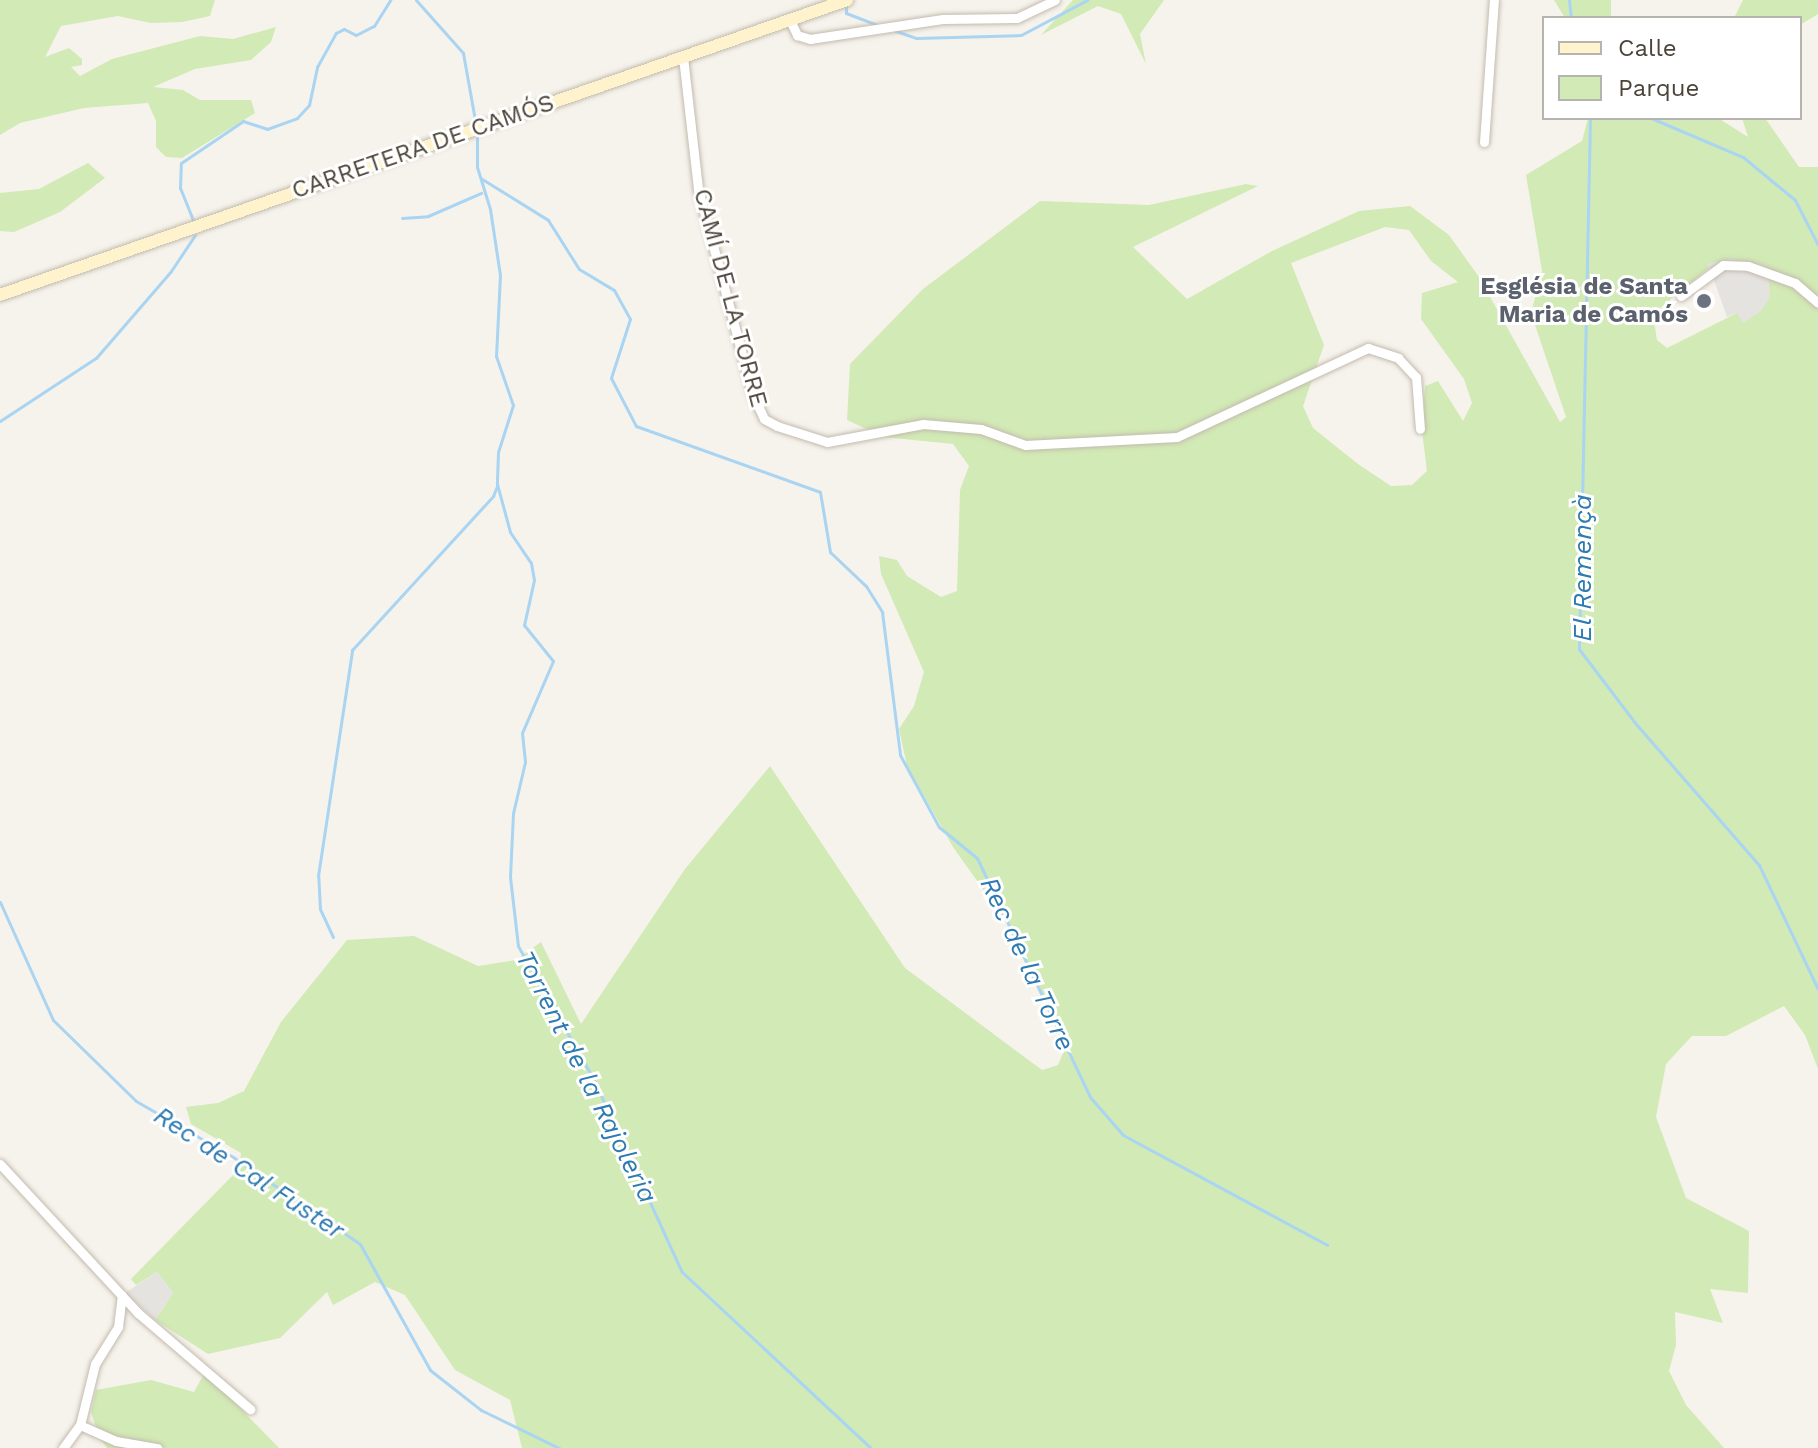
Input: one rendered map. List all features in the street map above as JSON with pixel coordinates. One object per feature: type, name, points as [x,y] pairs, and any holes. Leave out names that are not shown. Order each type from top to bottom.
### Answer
[{"type":"street","name":"CARRETERA DE CAMÓS","points":[[0,295],[847,0]]},
{"type":"street","points":[[796,18],[803,38],[914,25],[1017,18],[1055,0]]},
{"type":"street","points":[[1484,142],[1494,0]]},
{"type":"street","name":"CAMÍ DE LA TORRE","points":[[683,57],[698,189],[753,395],[764,419],[777,426],[827,442],[923,424],[981,429],[1025,445],[1177,437],[1368,348],[1398,358],[1416,377],[1420,429]]},
{"type":"street","points":[[1681,296],[1710,271],[1723,265],[1760,268],[1795,283],[1818,303]]},
{"type":"street","points":[[0,1164],[138,1313],[250,1409]]},
{"type":"street","points":[[63,1448],[80,1425],[95,1364],[118,1327],[121,1292]]},
{"type":"street","points":[[80,1425],[116,1441],[157,1448]]},
{"type":"green space","points":[[0,0],[215,0],[210,16],[182,22],[151,23],[118,16],[61,26],[45,57],[69,48],[82,59],[82,65],[71,67],[80,76],[112,59],[200,36],[233,39],[276,27],[271,42],[251,60],[195,69],[153,87],[183,90],[200,100],[251,100],[255,113],[182,158],[166,157],[156,147],[156,121],[148,103],[84,108],[20,123],[0,135]]},
{"type":"green space","points":[[1073,0],[1164,0],[1140,34],[1146,64],[1121,14],[1098,6],[1041,35]]},
{"type":"green space","points":[[1554,0],[1611,0],[1611,16],[1564,16]]},
{"type":"green space","points":[[1743,0],[1818,0],[1818,14],[1802,24],[1802,16],[1735,16]]},
{"type":"green space","points":[[1587,120],[1721,120],[1748,137],[1743,120],[1766,120],[1799,167],[1818,167],[1818,1069],[1805,1035],[1784,1006],[1726,1036],[1692,1036],[1666,1064],[1656,1117],[1686,1198],[1749,1231],[1748,1293],[1710,1289],[1723,1323],[1675,1312],[1676,1345],[1669,1371],[1686,1405],[1724,1448],[522,1448],[510,1400],[455,1370],[405,1295],[375,1282],[333,1305],[327,1292],[280,1338],[208,1354],[155,1320],[173,1293],[157,1272],[136,1285],[131,1279],[239,1169],[241,1153],[191,1124],[186,1107],[218,1103],[244,1091],[281,1022],[347,940],[414,936],[478,966],[516,960],[541,942],[581,1024],[685,869],[770,766],[905,968],[1042,1070],[1058,1065],[1066,1046],[1010,927],[953,847],[907,766],[899,729],[914,706],[924,672],[881,574],[879,556],[897,560],[907,576],[941,597],[957,591],[960,490],[969,466],[953,444],[884,437],[847,420],[850,364],[923,289],[1040,201],[1149,205],[1246,184],[1258,186],[1133,247],[1187,299],[1272,251],[1359,211],[1410,206],[1449,235],[1479,277],[1560,422],[1566,417],[1531,313],[1542,271],[1526,175],[1582,141]],"holes":[[[1385,227],[1409,230],[1431,261],[1458,282],[1422,293],[1421,319],[1464,379],[1472,403],[1463,421],[1438,381],[1425,386],[1422,431],[1427,471],[1412,485],[1391,486],[1313,428],[1303,406],[1324,345],[1291,263]],[[1708,263],[1737,313],[1667,348],[1657,340],[1653,314],[1709,268]]]},
{"type":"green space","points":[[88,163],[105,178],[60,212],[14,232],[0,231],[0,193],[39,189]]},
{"type":"green space","points":[[205,1372],[279,1448],[107,1448],[99,1437],[91,1412],[96,1390],[151,1380],[194,1392]]},
{"type":"shaded area","points":[[1731,259],[1765,265],[1769,280],[1770,297],[1761,311],[1743,323],[1737,313],[1727,317],[1708,263]]},
{"type":"shaded area","points":[[157,1272],[173,1293],[155,1320],[125,1293]]},
{"type":"waterway","name":"Rec de Cal Fuster","points":[[193,220],[180,188],[181,163],[243,121],[267,129],[297,118],[309,105],[317,67],[336,33],[344,29],[356,35],[374,26],[390,0]]},
{"type":"waterway","name":"Torrent de la Rajoleria","points":[[416,0],[463,53],[476,126]]},
{"type":"waterway","name":"El Remençà","points":[[893,30],[916,38],[1021,35],[1087,0]]},
{"type":"waterway","name":"El Remençà","points":[[1569,0],[1571,16]]},
{"type":"waterway","name":"El Remençà","points":[[846,3],[846,13],[878,25]]},
{"type":"waterway","name":"El Remençà","points":[[1590,120],[1579,649],[1636,724],[1759,865],[1818,989]]},
{"type":"waterway","points":[[1656,120],[1743,157],[1795,200],[1818,245]]},
{"type":"waterway","name":"Torrent de la Rajoleria","points":[[477,134],[477,167],[490,209],[500,275],[496,356],[513,405],[498,452],[497,484],[510,532],[531,563],[534,580],[524,625],[553,661],[522,733],[525,762],[513,813],[510,877],[518,946],[593,1078],[682,1272],[871,1448]]},
{"type":"waterway","name":"Rec de la Torre","points":[[482,179],[548,220],[579,269],[614,290],[630,319],[611,378],[636,426],[820,492],[830,552],[866,586],[882,612],[900,755],[939,827],[977,858],[1090,1097],[1123,1135],[1327,1245]]},
{"type":"waterway","points":[[402,218],[428,216],[481,193]]},
{"type":"waterway","name":"Rec de Cal Fuster","points":[[0,421],[96,358],[171,271],[195,235]]},
{"type":"waterway","points":[[333,937],[320,909],[318,876],[352,650],[493,496],[497,486]]},
{"type":"waterway","name":"Rec de Cal Fuster","points":[[0,902],[53,1020],[136,1101],[233,1157],[360,1244],[430,1370],[481,1410],[559,1448]]},
{"type":"place","name":"Església de Santa Maria de Camós","points":[[1704,301]]}]
